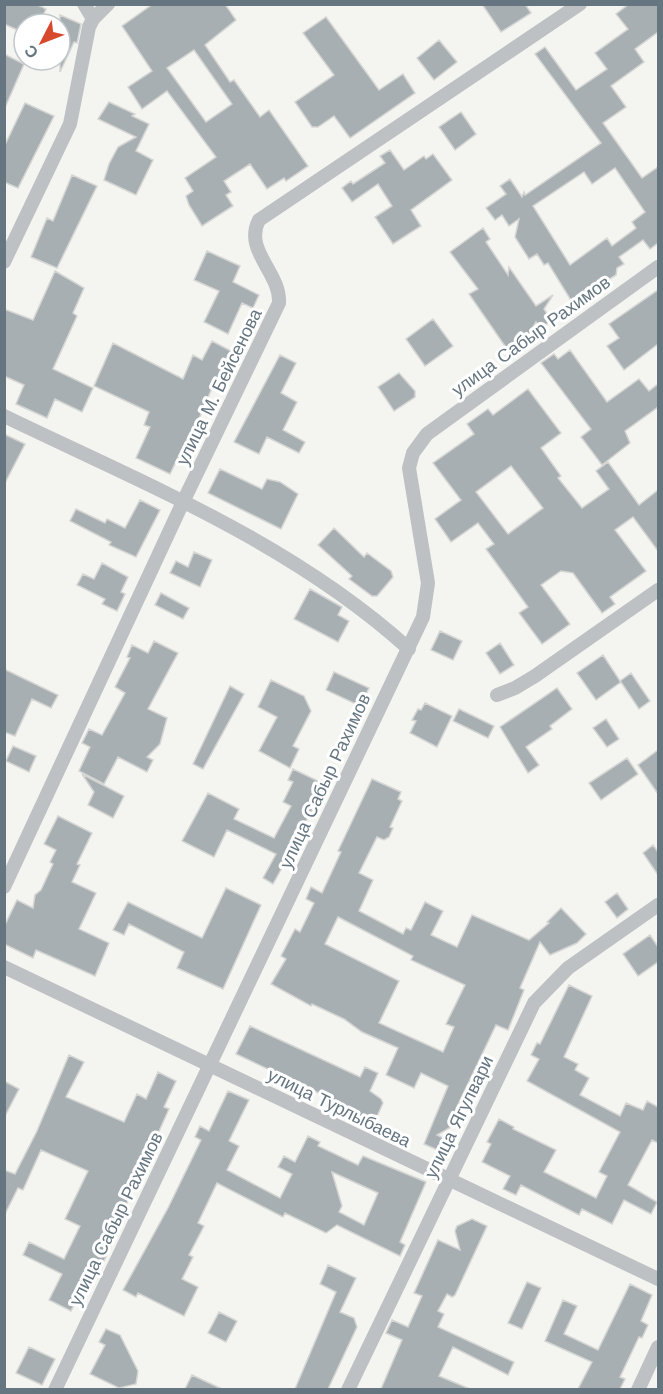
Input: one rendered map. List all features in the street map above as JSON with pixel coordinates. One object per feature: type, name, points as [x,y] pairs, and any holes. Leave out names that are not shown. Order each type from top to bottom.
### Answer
[{"type":"street","points":[[84,4],[93,19]]},
{"type":"street","points":[[4,262],[70,124],[85,42],[93,19],[108,4]]},
{"type":"street","name":"улица М. Бейсенова","points":[[4,887],[183,502],[279,303],[277,284],[255,243],[255,228],[259,220],[580,4]]},
{"type":"street","name":"улица Сабыр Рахимов","points":[[55,1389],[409,649],[427,600],[428,583],[409,468],[419,443],[427,434],[658,267]]},
{"type":"street","points":[[4,416],[245,532],[311,572],[409,649]]},
{"type":"street","points":[[496,695],[535,676],[658,590]]},
{"type":"street","name":"улица Ягулвари","points":[[348,1389],[534,1003],[568,968],[658,905]]},
{"type":"street","name":"улица Турлыбаева","points":[[4,967],[448,1181],[658,1279]]},
{"type":"street","points":[[638,1389],[658,1347]]},
{"type":"building","points":[[4,4],[36,4],[46,9],[45,12],[12,12],[12,28],[4,24]]},
{"type":"building","points":[[153,4],[225,4],[236,20],[205,45],[230,82],[234,80],[260,117],[269,110],[308,166],[286,181],[284,178],[267,189],[250,164],[224,181],[231,192],[226,195],[233,206],[202,226],[189,205],[186,196],[193,191],[185,178],[216,157],[167,91],[142,109],[128,87],[152,71],[122,26]],"holes":[[[194,50],[232,104],[206,122],[167,68]]]},
{"type":"building","points":[[482,4],[525,4],[531,13],[501,32]]},
{"type":"building","points":[[629,4],[658,4],[658,32],[635,49],[644,62],[611,86],[626,107],[603,123],[642,178],[658,167],[658,243],[650,249],[643,240],[619,257],[624,264],[617,268],[616,275],[608,280],[604,279],[572,302],[548,263],[544,265],[537,254],[529,259],[515,237],[519,219],[509,226],[502,215],[495,220],[486,208],[506,194],[500,186],[510,179],[522,197],[524,192],[525,195],[601,143],[535,54],[545,47],[576,90],[607,69],[595,53],[628,29],[616,14]],"holes":[[[615,168],[645,212],[632,222],[636,228],[612,246],[607,238],[570,265],[533,206],[584,172],[592,184]]]},
{"type":"building","points":[[326,17],[379,90],[403,74],[415,93],[350,138],[334,116],[318,127],[312,127],[295,102],[334,75],[303,33]]},
{"type":"building","points":[[72,20],[81,24],[77,43],[74,42],[72,46]]},
{"type":"building","points":[[439,40],[457,62],[434,80],[417,58]]},
{"type":"building","points":[[4,54],[12,58],[12,72],[21,72],[4,110]]},
{"type":"building","points":[[109,102],[135,114],[132,116],[149,124],[136,151],[153,160],[136,195],[104,180],[118,147],[136,137],[98,119]]},
{"type":"building","points":[[25,103],[54,116],[18,188],[4,182],[4,147]]},
{"type":"building","points":[[461,112],[476,134],[455,150],[439,127]]},
{"type":"building","points":[[390,150],[404,170],[424,156],[426,159],[433,154],[452,180],[411,210],[421,226],[393,244],[375,217],[392,206],[378,184],[352,202],[342,188],[351,181],[353,184],[385,163],[380,156]]},
{"type":"building","points":[[72,175],[97,186],[57,268],[31,257],[47,218],[53,221]]},
{"type":"building","points":[[483,228],[490,239],[486,242],[508,275],[509,267],[536,306],[553,295],[544,309],[552,321],[540,328],[536,322],[525,341],[507,349],[469,294],[478,289],[450,252]]},
{"type":"building","points":[[207,251],[240,266],[233,282],[259,295],[253,308],[242,303],[228,334],[204,322],[219,291],[194,280]]},
{"type":"building","points":[[55,271],[84,288],[73,313],[77,316],[53,369],[93,388],[82,412],[55,399],[47,418],[16,404],[24,385],[4,376],[4,309],[33,320]]},
{"type":"building","points":[[658,290],[658,344],[624,370],[607,346],[619,338],[609,324]]},
{"type":"building","points":[[433,319],[453,346],[425,366],[406,339]]},
{"type":"building","points":[[212,341],[231,351],[222,369],[230,373],[224,385],[215,381],[193,433],[201,437],[196,448],[185,443],[170,474],[136,458],[150,427],[144,425],[149,412],[94,386],[113,343],[183,379],[193,355],[202,360]]},
{"type":"building","points":[[570,350],[607,402],[639,379],[649,391],[658,384],[658,407],[625,431],[630,443],[602,465],[581,437],[591,429],[541,363],[554,354],[558,359]]},
{"type":"building","points":[[280,355],[296,363],[281,393],[297,402],[283,430],[305,442],[299,453],[267,437],[259,454],[234,442]]},
{"type":"building","points":[[399,373],[415,391],[415,397],[394,411],[378,387]]},
{"type":"building","points":[[528,389],[561,433],[541,448],[561,476],[558,478],[582,508],[609,489],[596,471],[608,462],[639,505],[658,490],[658,551],[633,517],[615,530],[646,571],[610,597],[615,604],[602,613],[573,573],[561,571],[541,585],[570,624],[542,644],[519,613],[528,607],[486,549],[494,544],[478,523],[451,542],[435,519],[461,500],[433,463],[474,434],[467,424],[488,409],[493,415]],"holes":[[[511,466],[543,508],[508,534],[476,492]]]},
{"type":"building","points":[[4,434],[25,444],[4,485]]},
{"type":"building","points":[[220,469],[262,489],[267,479],[280,482],[298,494],[281,529],[208,493]]},
{"type":"building","points":[[140,500],[160,510],[136,557],[109,545],[111,542],[70,521],[76,509],[105,523],[107,519],[125,528]]},
{"type":"building","points":[[334,528],[364,557],[367,553],[391,571],[393,577],[377,596],[372,596],[349,579],[352,576],[318,545]]},
{"type":"building","points":[[194,552],[212,560],[200,587],[170,573],[176,561],[188,567]]},
{"type":"building","points":[[102,563],[128,577],[121,592],[125,594],[117,611],[102,604],[105,599],[77,585],[83,574],[94,579]]},
{"type":"building","points":[[310,589],[342,607],[338,615],[349,621],[338,642],[294,619]]},
{"type":"building","points":[[161,593],[189,608],[183,619],[155,605]]},
{"type":"building","points":[[440,631],[462,641],[453,660],[431,650]]},
{"type":"building","points":[[154,641],[178,653],[148,709],[167,718],[160,744],[147,757],[153,760],[147,772],[118,757],[104,784],[79,771],[90,747],[82,743],[89,729],[102,735],[125,693],[115,687],[130,658],[127,657],[132,645],[148,653]]},
{"type":"building","points":[[500,643],[514,665],[500,674],[486,653]]},
{"type":"building","points":[[603,655],[620,681],[631,673],[650,701],[639,709],[621,682],[596,700],[577,673]]},
{"type":"building","points":[[4,669],[58,695],[51,708],[32,699],[15,736],[4,732]]},
{"type":"building","points":[[334,672],[369,688],[360,706],[326,690]]},
{"type":"building","points":[[271,680],[304,696],[311,711],[293,746],[299,749],[290,768],[259,751],[277,717],[258,707]]},
{"type":"building","points":[[230,686],[244,694],[203,769],[193,764]]},
{"type":"building","points":[[557,688],[572,709],[550,726],[552,729],[526,747],[539,765],[528,773],[500,727]]},
{"type":"building","points":[[425,703],[452,716],[437,747],[410,733],[416,721],[412,720],[418,709],[421,710]]},
{"type":"building","points":[[459,709],[494,726],[488,738],[453,721]]},
{"type":"building","points":[[606,719],[619,739],[607,747],[593,728]]},
{"type":"building","points":[[13,746],[36,756],[29,772],[6,761]]},
{"type":"building","points":[[658,750],[658,794],[638,765]]},
{"type":"building","points":[[627,758],[638,774],[601,800],[589,783]]},
{"type":"building","points":[[293,769],[318,781],[312,793],[319,797],[292,847],[298,850],[292,862],[287,859],[273,884],[263,878],[276,854],[227,830],[214,857],[182,841],[208,793],[239,809],[234,819],[274,838],[291,806],[283,802],[293,782],[288,780]]},
{"type":"building","points":[[82,774],[124,796],[113,818],[88,805],[94,792]]},
{"type":"building","points":[[372,779],[401,792],[398,799],[402,801],[390,827],[393,828],[389,837],[384,840],[377,837],[359,873],[373,880],[359,911],[403,934],[406,928],[411,930],[425,902],[443,911],[431,935],[457,947],[472,915],[529,940],[549,923],[547,922],[561,908],[586,934],[577,943],[550,955],[540,942],[520,988],[524,990],[508,1030],[496,1025],[456,1109],[463,1113],[458,1123],[437,1135],[447,1140],[442,1152],[424,1144],[448,1086],[421,1073],[414,1088],[386,1075],[398,1048],[362,1032],[344,1019],[312,1004],[311,1006],[271,984],[286,959],[281,956],[295,929],[300,932],[314,903],[306,899],[311,887],[322,893],[341,852],[338,851]],"holes":[[[338,917],[413,956],[411,960],[465,985],[446,1024],[454,1027],[443,1052],[379,1023],[399,981],[325,944]]]},
{"type":"building","points":[[58,816],[92,833],[77,864],[80,865],[72,882],[96,893],[79,929],[109,943],[95,976],[36,950],[33,958],[4,944],[4,927],[17,900],[33,908],[35,895],[41,890],[53,864],[50,862],[56,850],[44,844]]},
{"type":"building","points":[[653,845],[658,852],[658,875],[643,853]]},
{"type":"building","points":[[226,888],[261,905],[223,989],[177,968],[184,952],[129,924],[124,935],[113,930],[128,902],[202,938]]},
{"type":"building","points":[[617,893],[628,909],[617,918],[605,902]]},
{"type":"building","points":[[650,935],[658,947],[658,962],[638,976],[623,954]]},
{"type":"building","points":[[569,985],[592,996],[564,1057],[578,1064],[575,1070],[589,1078],[580,1095],[620,1116],[626,1103],[643,1110],[647,1101],[658,1107],[658,1143],[652,1140],[628,1185],[657,1202],[651,1214],[624,1200],[612,1224],[582,1209],[579,1215],[521,1185],[516,1195],[503,1189],[510,1176],[482,1162],[491,1144],[487,1142],[499,1119],[514,1127],[513,1129],[556,1150],[544,1172],[596,1198],[607,1176],[599,1172],[620,1132],[527,1081],[539,1059],[531,1055],[537,1043],[540,1044]]},
{"type":"building","points":[[250,1026],[360,1077],[365,1067],[378,1073],[370,1091],[383,1103],[374,1123],[345,1109],[346,1106],[236,1054]]},
{"type":"building","points":[[69,1055],[84,1062],[66,1097],[124,1122],[137,1094],[146,1099],[158,1072],[176,1081],[164,1107],[169,1109],[113,1234],[116,1236],[97,1275],[90,1272],[71,1311],[49,1300],[62,1274],[23,1255],[29,1242],[64,1259],[80,1226],[65,1219],[88,1171],[41,1150],[23,1190],[18,1188],[4,1216],[4,1170],[15,1174],[37,1131]]},
{"type":"building","points":[[4,1081],[19,1089],[4,1118]]},
{"type":"building","points":[[228,1091],[249,1100],[229,1141],[239,1146],[227,1170],[280,1198],[292,1174],[278,1167],[284,1156],[295,1162],[308,1136],[320,1142],[318,1146],[358,1165],[363,1156],[426,1182],[400,1242],[405,1245],[400,1256],[337,1225],[326,1233],[285,1213],[283,1217],[217,1183],[198,1223],[204,1226],[189,1255],[193,1257],[182,1279],[198,1287],[184,1316],[138,1293],[136,1297],[123,1290],[168,1208],[201,1140],[195,1137],[200,1126],[209,1131]],"holes":[[[332,1172],[378,1193],[364,1225],[339,1212],[342,1206]]]},
{"type":"building","points":[[472,1219],[487,1226],[455,1295],[452,1297],[447,1294],[438,1311],[444,1314],[438,1327],[514,1362],[508,1375],[453,1347],[439,1376],[470,1389],[381,1389],[402,1340],[386,1333],[392,1320],[408,1327],[422,1296],[414,1293],[438,1240],[460,1250],[455,1231],[457,1226]]},
{"type":"building","points":[[328,1265],[356,1278],[340,1312],[354,1318],[357,1327],[328,1389],[295,1389],[336,1292],[320,1284]]},
{"type":"building","points":[[527,1282],[541,1288],[522,1329],[508,1323]]},
{"type":"building","points":[[630,1284],[652,1295],[641,1321],[648,1325],[642,1338],[639,1337],[620,1377],[625,1379],[620,1389],[578,1389],[592,1362],[545,1341],[563,1300],[577,1306],[564,1334],[598,1350]]},
{"type":"building","points":[[219,1312],[237,1321],[226,1342],[208,1333]]},
{"type":"building","points":[[106,1329],[120,1335],[138,1371],[136,1384],[119,1388],[90,1374],[105,1345],[99,1342]]},
{"type":"building","points":[[29,1347],[55,1359],[42,1385],[16,1373]]},
{"type":"building","points":[[192,1375],[222,1389],[185,1389]]}]
